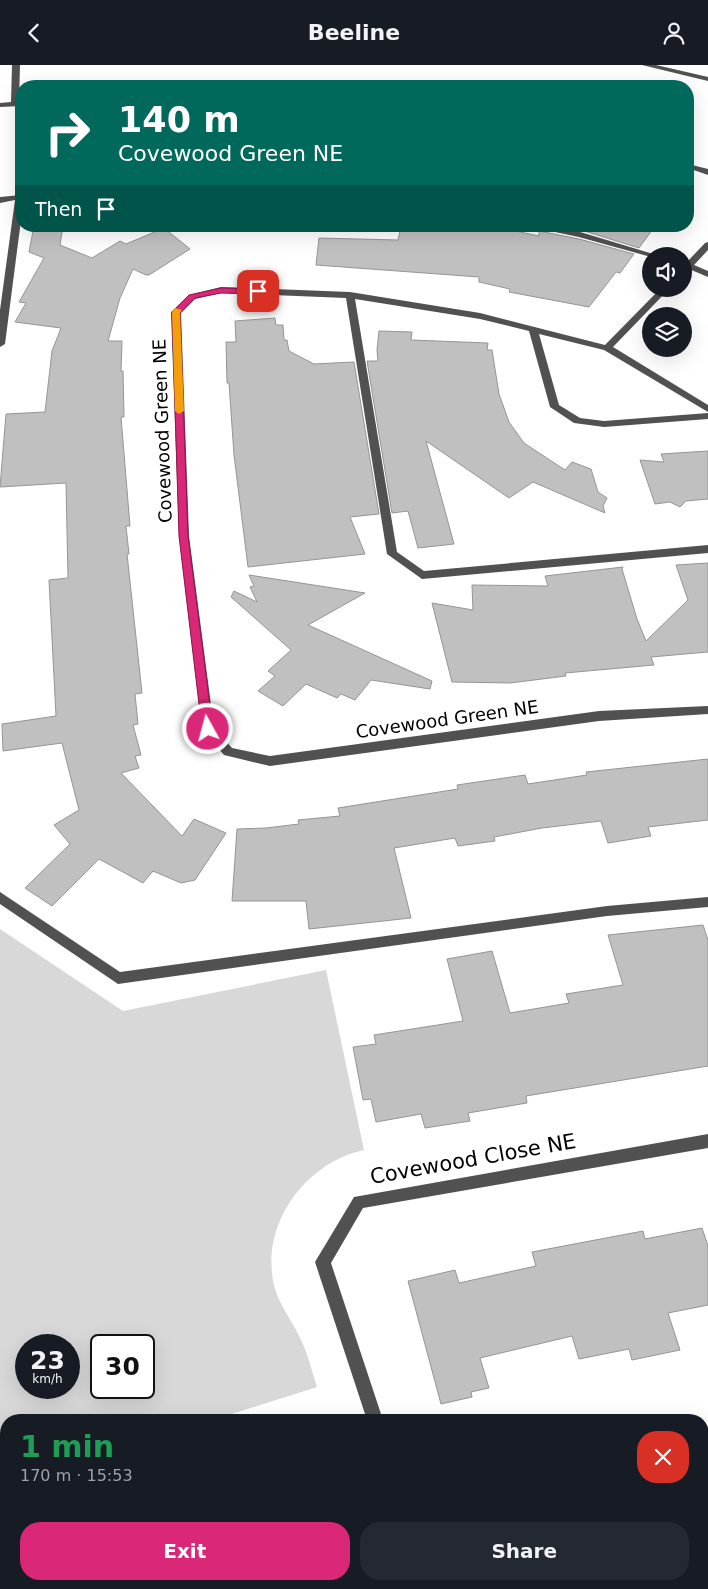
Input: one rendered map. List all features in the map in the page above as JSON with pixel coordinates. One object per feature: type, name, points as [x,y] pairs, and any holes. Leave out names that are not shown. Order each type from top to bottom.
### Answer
[{"type":"street","points":[[16,65],[17,80]]},
{"type":"street","points":[[646,65],[678,68],[708,79]]},
{"type":"street","points":[[0,105],[15,104]]},
{"type":"street","points":[[694,168],[708,172]]},
{"type":"street","points":[[0,200],[15,198]]},
{"type":"street","points":[[0,345],[16,232]]},
{"type":"street","points":[[563,232],[642,252]]},
{"type":"street","points":[[692,260],[708,245]]},
{"type":"street","points":[[692,268],[708,274]]},
{"type":"street","name":"Covewood Green NE","points":[[708,409],[607,348],[480,315],[350,295],[221,290],[192,297],[176,312],[184,536],[208,729],[228,752],[270,761],[599,716],[708,710]]},
{"type":"street","points":[[350,295],[392,554],[422,575],[708,549]]},
{"type":"street","points":[[607,348],[657,297]]},
{"type":"street","points":[[533,329],[555,407],[578,421],[604,424],[708,416]]},
{"type":"street","points":[[0,897],[118,978],[597,912],[708,902]]},
{"type":"street","name":"Covewood Close NE","points":[[373,1414],[323,1262],[359,1202],[708,1141]]},
{"type":"shaded area","points":[[0,929],[123,1011],[326,970],[364,1150],[342,1157],[322,1168],[305,1183],[291,1201],[280,1221],[273,1243],[271,1266],[275,1289],[308,1357],[317,1387],[232,1414],[0,1414]]},
{"type":"building","points":[[33,232],[62,232],[60,245],[92,258],[120,241],[126,244],[154,232],[169,232],[190,249],[149,275],[133,269],[120,298],[108,341],[122,341],[121,371],[123,371],[124,417],[121,417],[130,526],[126,526],[129,554],[127,554],[142,693],[135,694],[138,724],[133,725],[141,755],[135,756],[139,768],[121,773],[182,836],[194,819],[226,833],[195,880],[181,883],[153,871],[143,883],[99,859],[52,906],[25,888],[70,844],[54,825],[79,810],[62,743],[3,751],[2,724],[56,716],[49,580],[68,578],[66,483],[0,487],[6,414],[45,412],[52,351],[61,328],[15,322],[26,303],[19,302],[44,258],[29,252]]},
{"type":"building","points":[[400,232],[520,232],[539,236],[539,232],[544,232],[579,239],[634,254],[620,273],[616,272],[589,307],[509,292],[510,289],[479,282],[479,277],[316,265],[319,238],[398,240]]},
{"type":"building","points":[[587,232],[651,232],[639,248]]},
{"type":"building","points":[[275,318],[276,325],[283,325],[284,340],[287,340],[289,351],[314,364],[354,362],[379,514],[350,517],[365,554],[248,567],[234,455],[229,383],[227,383],[226,342],[236,342],[235,321]]},
{"type":"building","points":[[379,331],[412,332],[411,340],[488,343],[487,350],[492,350],[499,394],[509,422],[524,443],[565,470],[572,462],[591,469],[598,492],[607,498],[603,506],[605,513],[533,482],[509,498],[426,441],[454,544],[418,548],[408,511],[392,513],[367,361],[378,361]]},
{"type":"building","points":[[708,451],[708,499],[686,501],[680,507],[670,502],[655,504],[640,460],[664,462],[661,454]]},
{"type":"building","points":[[708,563],[708,652],[651,657],[654,665],[565,673],[566,676],[510,683],[452,682],[432,603],[473,610],[472,585],[548,586],[545,576],[623,567],[637,619],[646,641],[688,600],[676,565]]},
{"type":"building","points":[[249,575],[365,593],[308,625],[432,681],[430,689],[371,680],[355,700],[341,694],[337,698],[306,684],[283,706],[258,691],[275,676],[268,671],[291,650],[231,597],[234,591],[257,602],[250,587],[254,586]]},
{"type":"building","points":[[708,759],[708,820],[648,827],[651,836],[608,843],[601,821],[542,828],[494,837],[495,841],[458,846],[455,838],[394,848],[411,918],[309,929],[306,901],[232,901],[237,829],[299,824],[298,820],[340,816],[338,808],[458,789],[457,785],[525,775],[528,784],[587,775],[586,772]]},
{"type":"building","points":[[703,925],[708,940],[708,1066],[526,1096],[527,1103],[468,1113],[470,1121],[425,1128],[421,1114],[376,1122],[371,1099],[363,1100],[353,1047],[376,1044],[374,1035],[463,1021],[447,959],[492,951],[510,1013],[569,1003],[566,994],[623,985],[608,935]]},
{"type":"building","points":[[702,1228],[708,1246],[708,1305],[668,1313],[680,1350],[632,1360],[629,1349],[579,1359],[572,1336],[480,1358],[489,1388],[471,1392],[472,1397],[441,1404],[408,1281],[455,1270],[459,1283],[536,1266],[532,1252],[643,1231],[645,1239]]},
{"type":"slow traffic","points":[[178,310],[176,312],[179,411]]},
{"type":"route","points":[[208,729],[184,536],[176,312],[192,297],[221,290],[258,291]]}]
